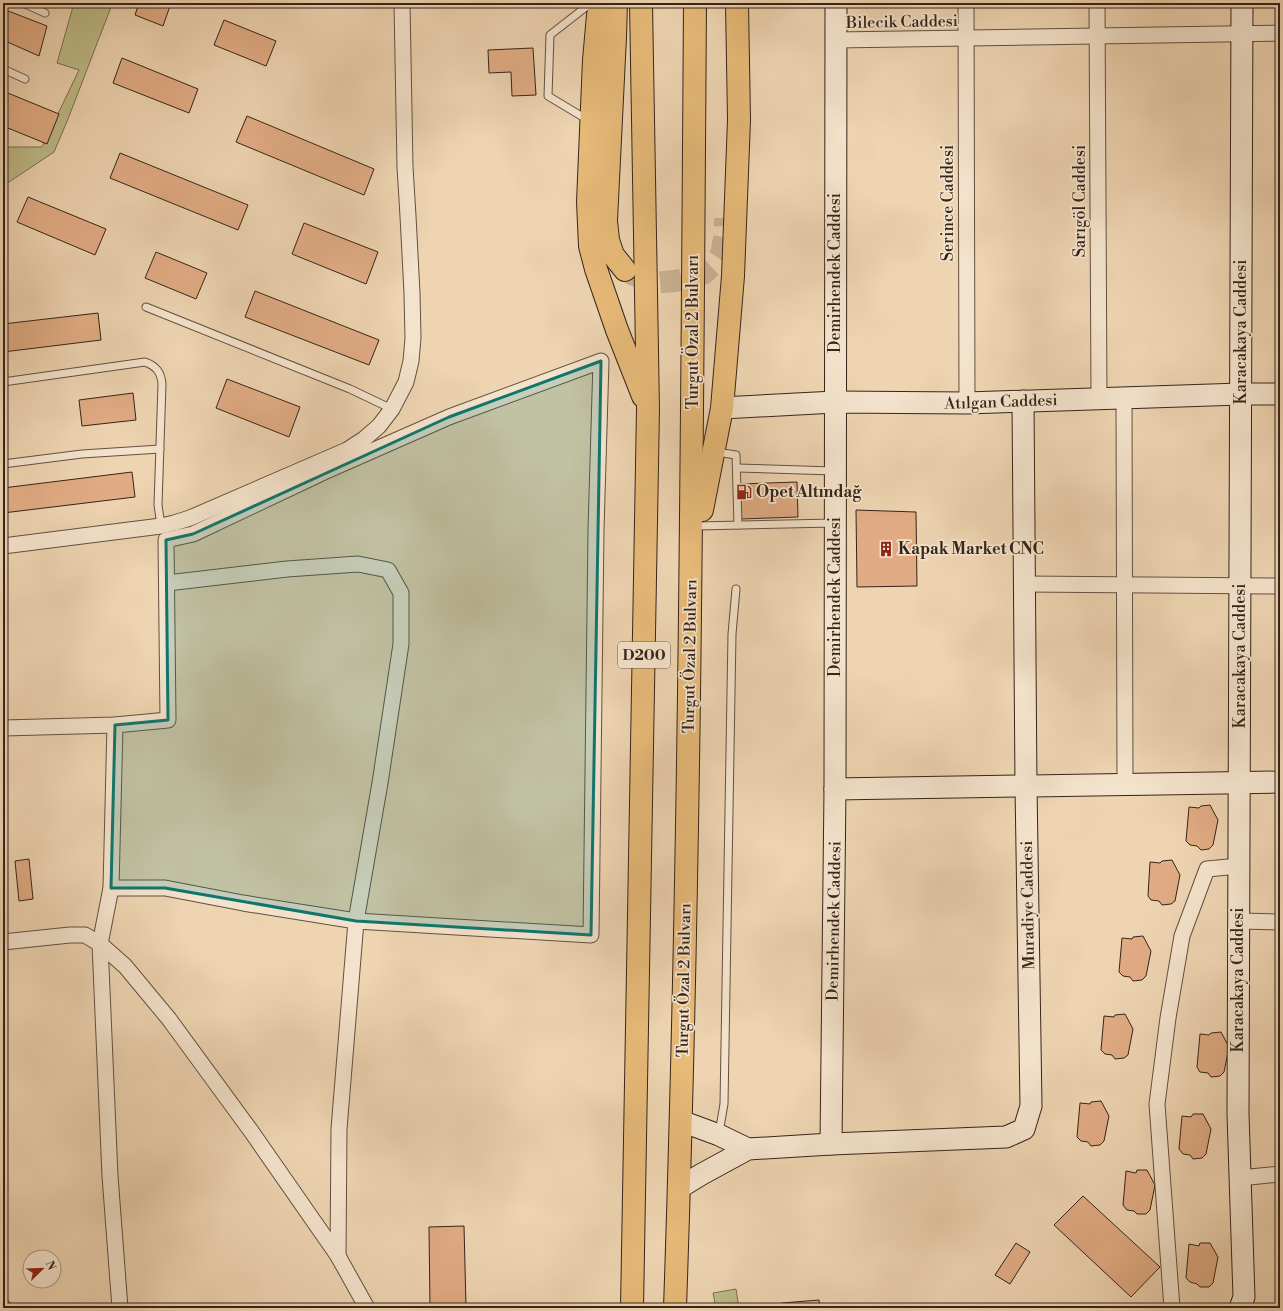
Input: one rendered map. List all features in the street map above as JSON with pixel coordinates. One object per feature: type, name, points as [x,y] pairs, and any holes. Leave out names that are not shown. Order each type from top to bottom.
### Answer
[{"type":"highway","points":[[602,3],[598,15],[594,60],[588,202],[590,246],[596,269],[617,330],[648,409]]},
{"type":"highway","points":[[616,3],[606,221],[608,240],[613,255],[625,270]]},
{"type":"highway","name":"D200","points":[[632,1308],[648,409],[641,3]]},
{"type":"highway","name":"Turgut Özal 2 Bulvarı","points":[[675,1308],[681,1121],[692,560],[695,3]]},
{"type":"highway","points":[[723,3],[725,218]]},
{"type":"highway","points":[[692,560],[722,408],[733,276],[739,120],[738,3]]},
{"type":"street","points":[[3,546],[160,526],[190,518],[347,450],[364,440],[379,426],[392,409],[406,382],[411,361],[413,338],[405,167],[402,3]]},
{"type":"street","name":"Demirhendek Caddesi","points":[[831,1144],[835,789],[836,3]]},
{"type":"street","name":"Serince Caddesi","points":[[966,3],[967,403]]},
{"type":"street","name":"Sarıgöl Caddesi","points":[[1097,3],[1100,399]]},
{"type":"street","name":"Karacakaya Caddesi","points":[[1240,1308],[1244,1297],[1238,1114],[1242,3]]},
{"type":"street","name":"Bilecik Caddesi","points":[[836,40],[1280,33]]},
{"type":"street","points":[[3,728],[115,725],[168,720],[166,540],[193,534],[324,472],[448,417],[601,361],[596,530],[590,935],[356,921],[243,903],[165,888],[111,888]]},
{"type":"street","name":"Atılgan Caddesi","points":[[722,408],[835,402],[1023,402],[1241,394],[1280,394]]},
{"type":"street","points":[[1124,398],[1125,784]]},
{"type":"street","name":"Muradiye Caddesi","points":[[748,1149],[1006,1137],[1024,1129],[1031,1106],[1026,786],[1023,402]]},
{"type":"street","points":[[166,583],[287,569],[358,564],[388,570],[401,593],[401,644],[380,782],[356,921],[339,1129],[338,1256]]},
{"type":"street","points":[[1024,584],[1240,587],[1280,586]]},
{"type":"street","points":[[115,725],[111,888],[100,944],[110,1176],[120,1308]]},
{"type":"street","points":[[835,789],[1280,782]]},
{"type":"street","points":[[1172,1308],[1157,1104],[1168,1018],[1182,936],[1207,869],[1239,866]]},
{"type":"street","points":[[1238,921],[1280,922]]},
{"type":"street","points":[[3,942],[70,934],[85,936],[100,944],[125,966],[169,1019],[251,1131],[338,1256],[367,1308]]},
{"type":"street","points":[[681,1121],[748,1149]]},
{"type":"street","points":[[679,1188],[748,1149]]},
{"type":"street","points":[[1240,1178],[1280,1174]]},
{"type":"lane","points":[[23,3],[44,13]]},
{"type":"lane","points":[[591,3],[550,35],[548,96],[592,123]]},
{"type":"lane","points":[[3,70],[25,79]]},
{"type":"lane","points":[[146,307],[350,390],[392,409]]},
{"type":"lane","points":[[3,382],[145,362],[156,368],[161,378],[158,505],[160,526]]},
{"type":"lane","points":[[3,464],[82,454],[160,449]]},
{"type":"lane","points":[[713,452],[736,455],[738,525]]},
{"type":"lane","points":[[737,468],[835,471]]},
{"type":"lane","points":[[698,526],[835,522]]},
{"type":"lane","points":[[719,1136],[724,1104],[732,634],[736,588]]},
{"type":"highlighted area","points":[[601,361],[591,935],[356,921],[165,888],[111,888],[115,725],[168,720],[166,540],[193,534],[449,417]]},
{"type":"shaded area","points":[[74,3],[95,3],[111,7],[54,152],[3,186],[3,147],[42,147],[79,70],[57,63]]},
{"type":"shaded area","points":[[736,1289],[739,1308],[716,1308],[713,1293]]},
{"type":"building","points":[[139,3],[171,3],[163,26],[135,15]]},
{"type":"building","points":[[3,9],[47,26],[39,56],[3,40]]},
{"type":"building","points":[[224,20],[276,41],[266,66],[214,45]]},
{"type":"building","points":[[533,48],[536,95],[512,96],[511,72],[489,73],[488,50]]},
{"type":"building","points":[[122,58],[198,89],[189,113],[113,83]]},
{"type":"building","points":[[3,91],[59,114],[47,144],[3,126]]},
{"type":"building","points":[[247,116],[374,169],[364,195],[236,142]]},
{"type":"building","points":[[120,153],[248,205],[238,230],[110,178]]},
{"type":"building","points":[[28,197],[106,229],[95,255],[17,222]]},
{"type":"building","points":[[304,223],[378,252],[366,284],[292,254]]},
{"type":"building","points":[[156,252],[207,273],[196,299],[145,278]]},
{"type":"building","points":[[255,291],[379,340],[369,365],[245,317]]},
{"type":"building","points":[[98,313],[101,340],[3,352],[3,324]]},
{"type":"building","points":[[227,379],[300,407],[289,437],[216,408]]},
{"type":"building","points":[[133,393],[136,420],[82,426],[79,400]]},
{"type":"building","points":[[3,407],[7,440],[3,441]]},
{"type":"building","points":[[132,472],[135,497],[3,513],[3,488]]},
{"type":"building","points":[[797,482],[798,517],[741,519],[740,484]]},
{"type":"building","name":"Kapak Market CNC","points":[[856,510],[916,512],[917,586],[857,587]]},
{"type":"building","points":[[1210,805],[1218,820],[1213,845],[1209,849],[1201,850],[1197,846],[1190,845],[1186,841],[1189,807],[1199,808],[1201,806]]},
{"type":"building","points":[[29,859],[33,899],[19,901],[15,861]]},
{"type":"building","points":[[1172,860],[1180,875],[1175,901],[1171,904],[1162,905],[1159,901],[1151,900],[1148,896],[1150,862],[1160,863],[1162,861]]},
{"type":"building","points":[[1143,936],[1151,951],[1146,976],[1142,980],[1133,981],[1130,977],[1123,976],[1119,972],[1122,938],[1132,939],[1133,937]]},
{"type":"building","points":[[1125,1014],[1133,1029],[1128,1055],[1124,1058],[1115,1059],[1112,1055],[1105,1054],[1101,1050],[1104,1016],[1114,1017],[1115,1015]]},
{"type":"building","points":[[1221,1032],[1229,1047],[1224,1072],[1220,1076],[1211,1077],[1208,1073],[1200,1072],[1197,1067],[1200,1034],[1209,1035],[1211,1033]]},
{"type":"building","points":[[1101,1101],[1109,1116],[1104,1141],[1100,1145],[1091,1146],[1088,1142],[1081,1141],[1077,1137],[1080,1103],[1090,1104],[1091,1102]]},
{"type":"building","points":[[1193,1114],[1203,1114],[1211,1129],[1206,1154],[1202,1158],[1193,1159],[1190,1155],[1183,1154],[1179,1149],[1182,1116],[1191,1117]]},
{"type":"building","points":[[1137,1170],[1147,1170],[1155,1185],[1150,1210],[1146,1214],[1137,1214],[1134,1211],[1127,1210],[1123,1205],[1126,1171],[1136,1173]]},
{"type":"building","points":[[1083,1196],[1160,1267],[1131,1297],[1054,1225]]},
{"type":"building","points":[[464,1226],[466,1307],[430,1308],[429,1227]]},
{"type":"building","points":[[1016,1243],[1030,1252],[1010,1284],[995,1275]]},
{"type":"building","points":[[1200,1243],[1210,1243],[1218,1257],[1213,1283],[1209,1287],[1200,1287],[1197,1284],[1190,1282],[1186,1278],[1189,1244],[1199,1246]]},
{"type":"building","points":[[1280,1274],[1280,1308],[1277,1308]]},
{"type":"building","points":[[819,1300],[820,1308],[782,1308],[782,1303]]},
{"type":"tunnel","points":[[629,273],[654,283],[675,281],[703,274],[714,264],[721,254],[725,234],[725,218]]},
{"type":"place","name":"Opet Altındağ","points":[[744,492]]},
{"type":"place","name":"Kapak Market CNC","points":[[886,549]]}]
